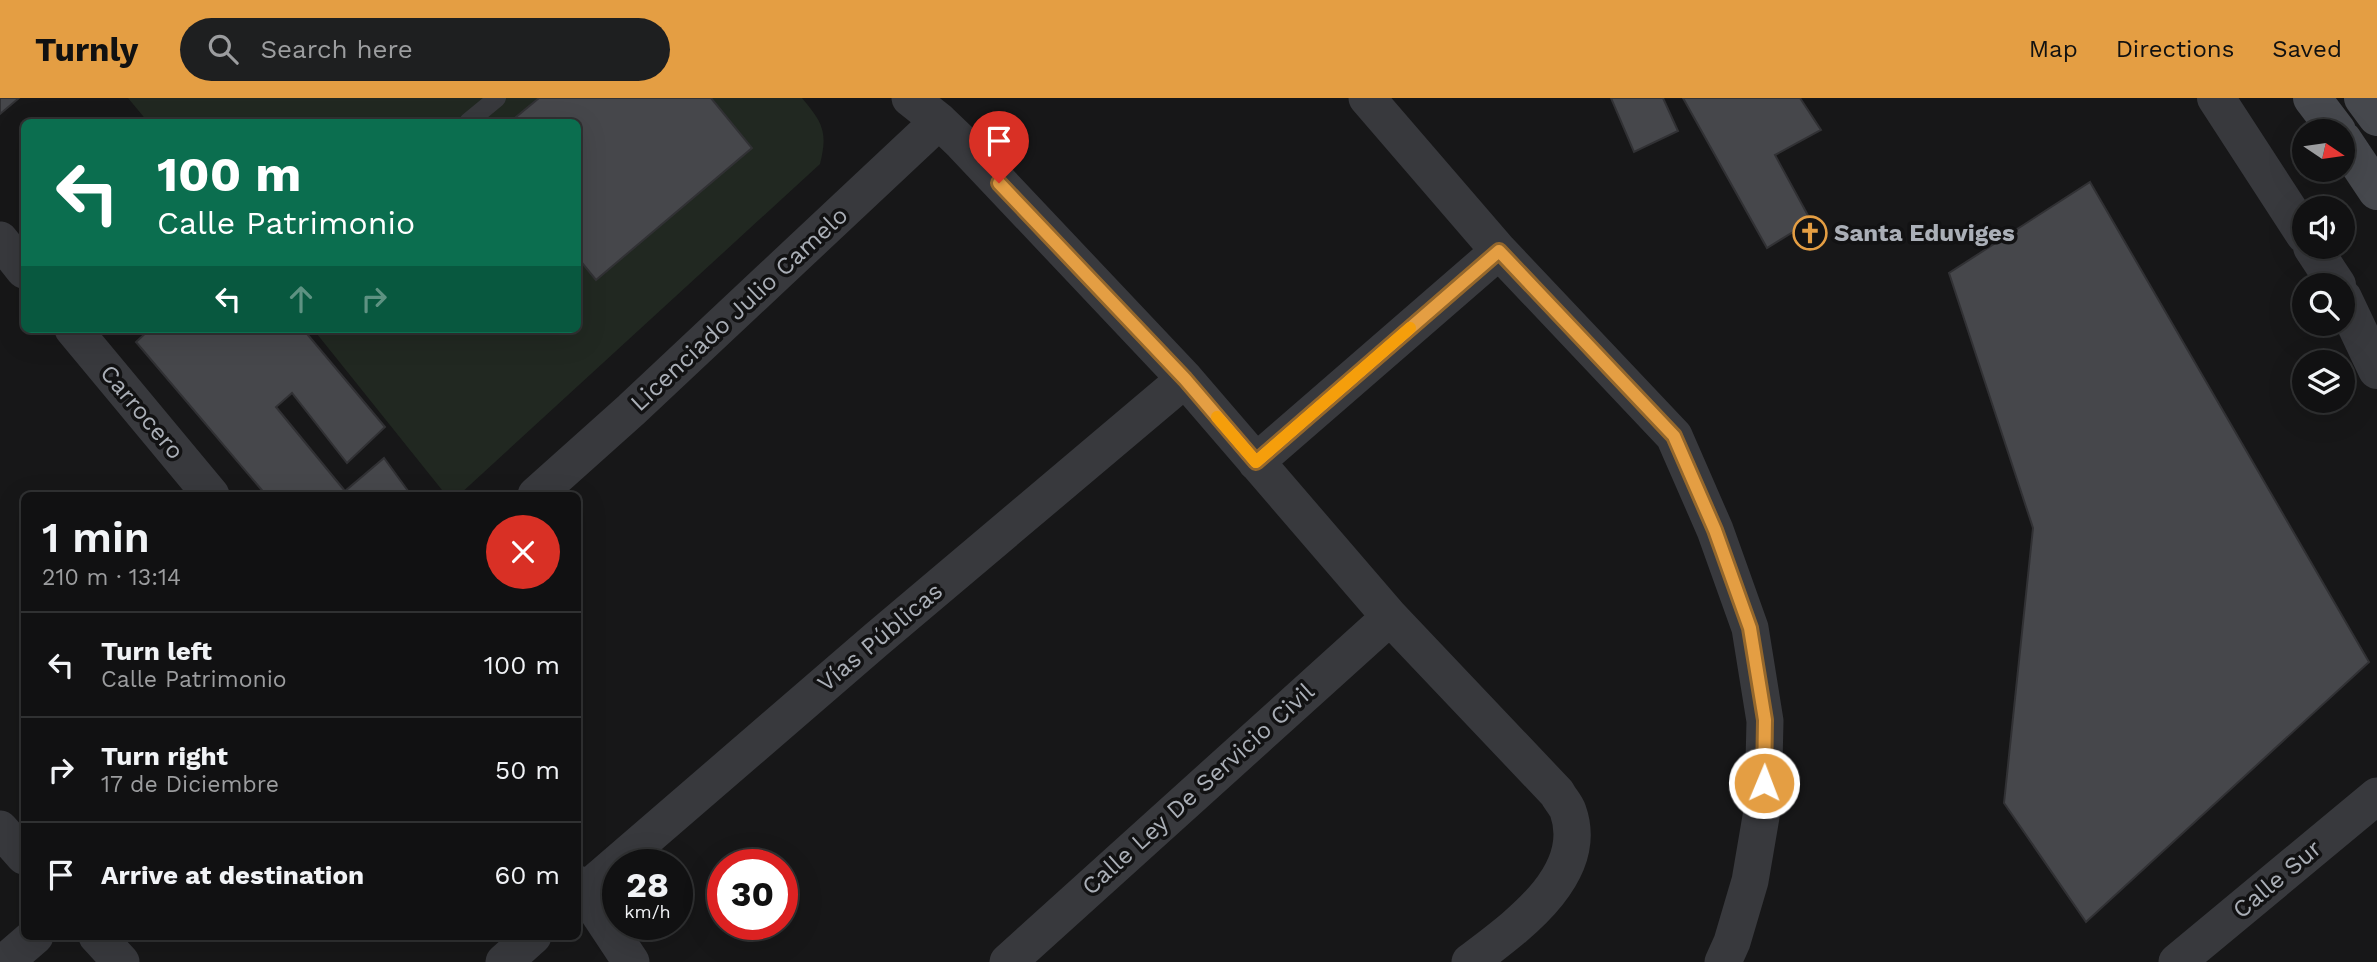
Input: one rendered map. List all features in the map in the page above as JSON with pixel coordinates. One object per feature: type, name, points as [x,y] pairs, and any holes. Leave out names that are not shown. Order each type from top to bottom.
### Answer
[{"type":"main road","points":[[2312,98],[2328,119]]},
{"type":"main road","points":[[2363,98],[2377,117]]},
{"type":"main road","points":[[2356,160],[2377,191]]},
{"type":"street","points":[[910,98],[939,121],[1185,379],[1390,617],[1557,793],[1568,811],[1573,837],[1569,858],[1538,908],[1470,962]]},
{"type":"street","points":[[1367,98],[1499,251],[1674,436],[1715,530],[1750,628],[1765,720],[1763,804],[1750,881],[1732,942],[1723,962]]},
{"type":"street","points":[[2216,98],[2292,215]]},
{"type":"street","name":"Licenciado Julio Camelo","points":[[539,492],[631,410],[939,121]]},
{"type":"street","points":[[0,240],[21,266]]},
{"type":"street","points":[[1256,462],[1499,251]]},
{"type":"street","points":[[2355,323],[2377,370]]},
{"type":"street","name":"Carrocero","points":[[77,333],[209,492]]},
{"type":"street","name":"Vías Públicas","points":[[581,890],[1185,379]]},
{"type":"street","name":"Calle Ley De Servicio Civil","points":[[1008,962],[1390,617]]},
{"type":"street","name":"Calle Sur","points":[[2177,962],[2377,796]]},
{"type":"street","points":[[0,829],[21,853]]},
{"type":"street","points":[[581,892],[631,962]]},
{"type":"street","points":[[5,962],[30,940]]},
{"type":"street","points":[[101,940],[121,962]]},
{"type":"street","points":[[503,962],[528,940]]},
{"type":"lane","points":[[472,119],[497,98]]},
{"type":"shaded area","points":[[128,98],[802,98],[819,121],[824,144],[820,164],[462,492],[444,492],[316,333],[581,333],[581,119],[146,119]]},
{"type":"building","points":[[0,98],[19,98],[0,114]]},
{"type":"building","points":[[539,98],[711,98],[752,148],[596,280],[581,262],[581,119],[514,119]]},
{"type":"building","points":[[1611,98],[1663,98],[1678,131],[1634,152]]},
{"type":"building","points":[[1683,98],[1800,98],[1821,130],[1775,155],[1811,221],[1767,248]]},
{"type":"building","points":[[2090,182],[2369,662],[2086,922],[2004,803],[2033,528],[1949,273]]},
{"type":"building","points":[[146,333],[306,333],[385,427],[347,463],[292,393],[276,407],[345,491],[384,458],[409,492],[263,492],[136,342]]},
{"type":"slow traffic","points":[[1217,417],[1256,462],[1410,328]]},
{"type":"place","name":"Santa Eduviges","points":[[1810,233]]},
{"type":"route","points":[[999,183],[1185,379],[1256,462],[1499,251],[1674,436],[1715,530],[1750,628],[1765,720],[1764,783]]}]
